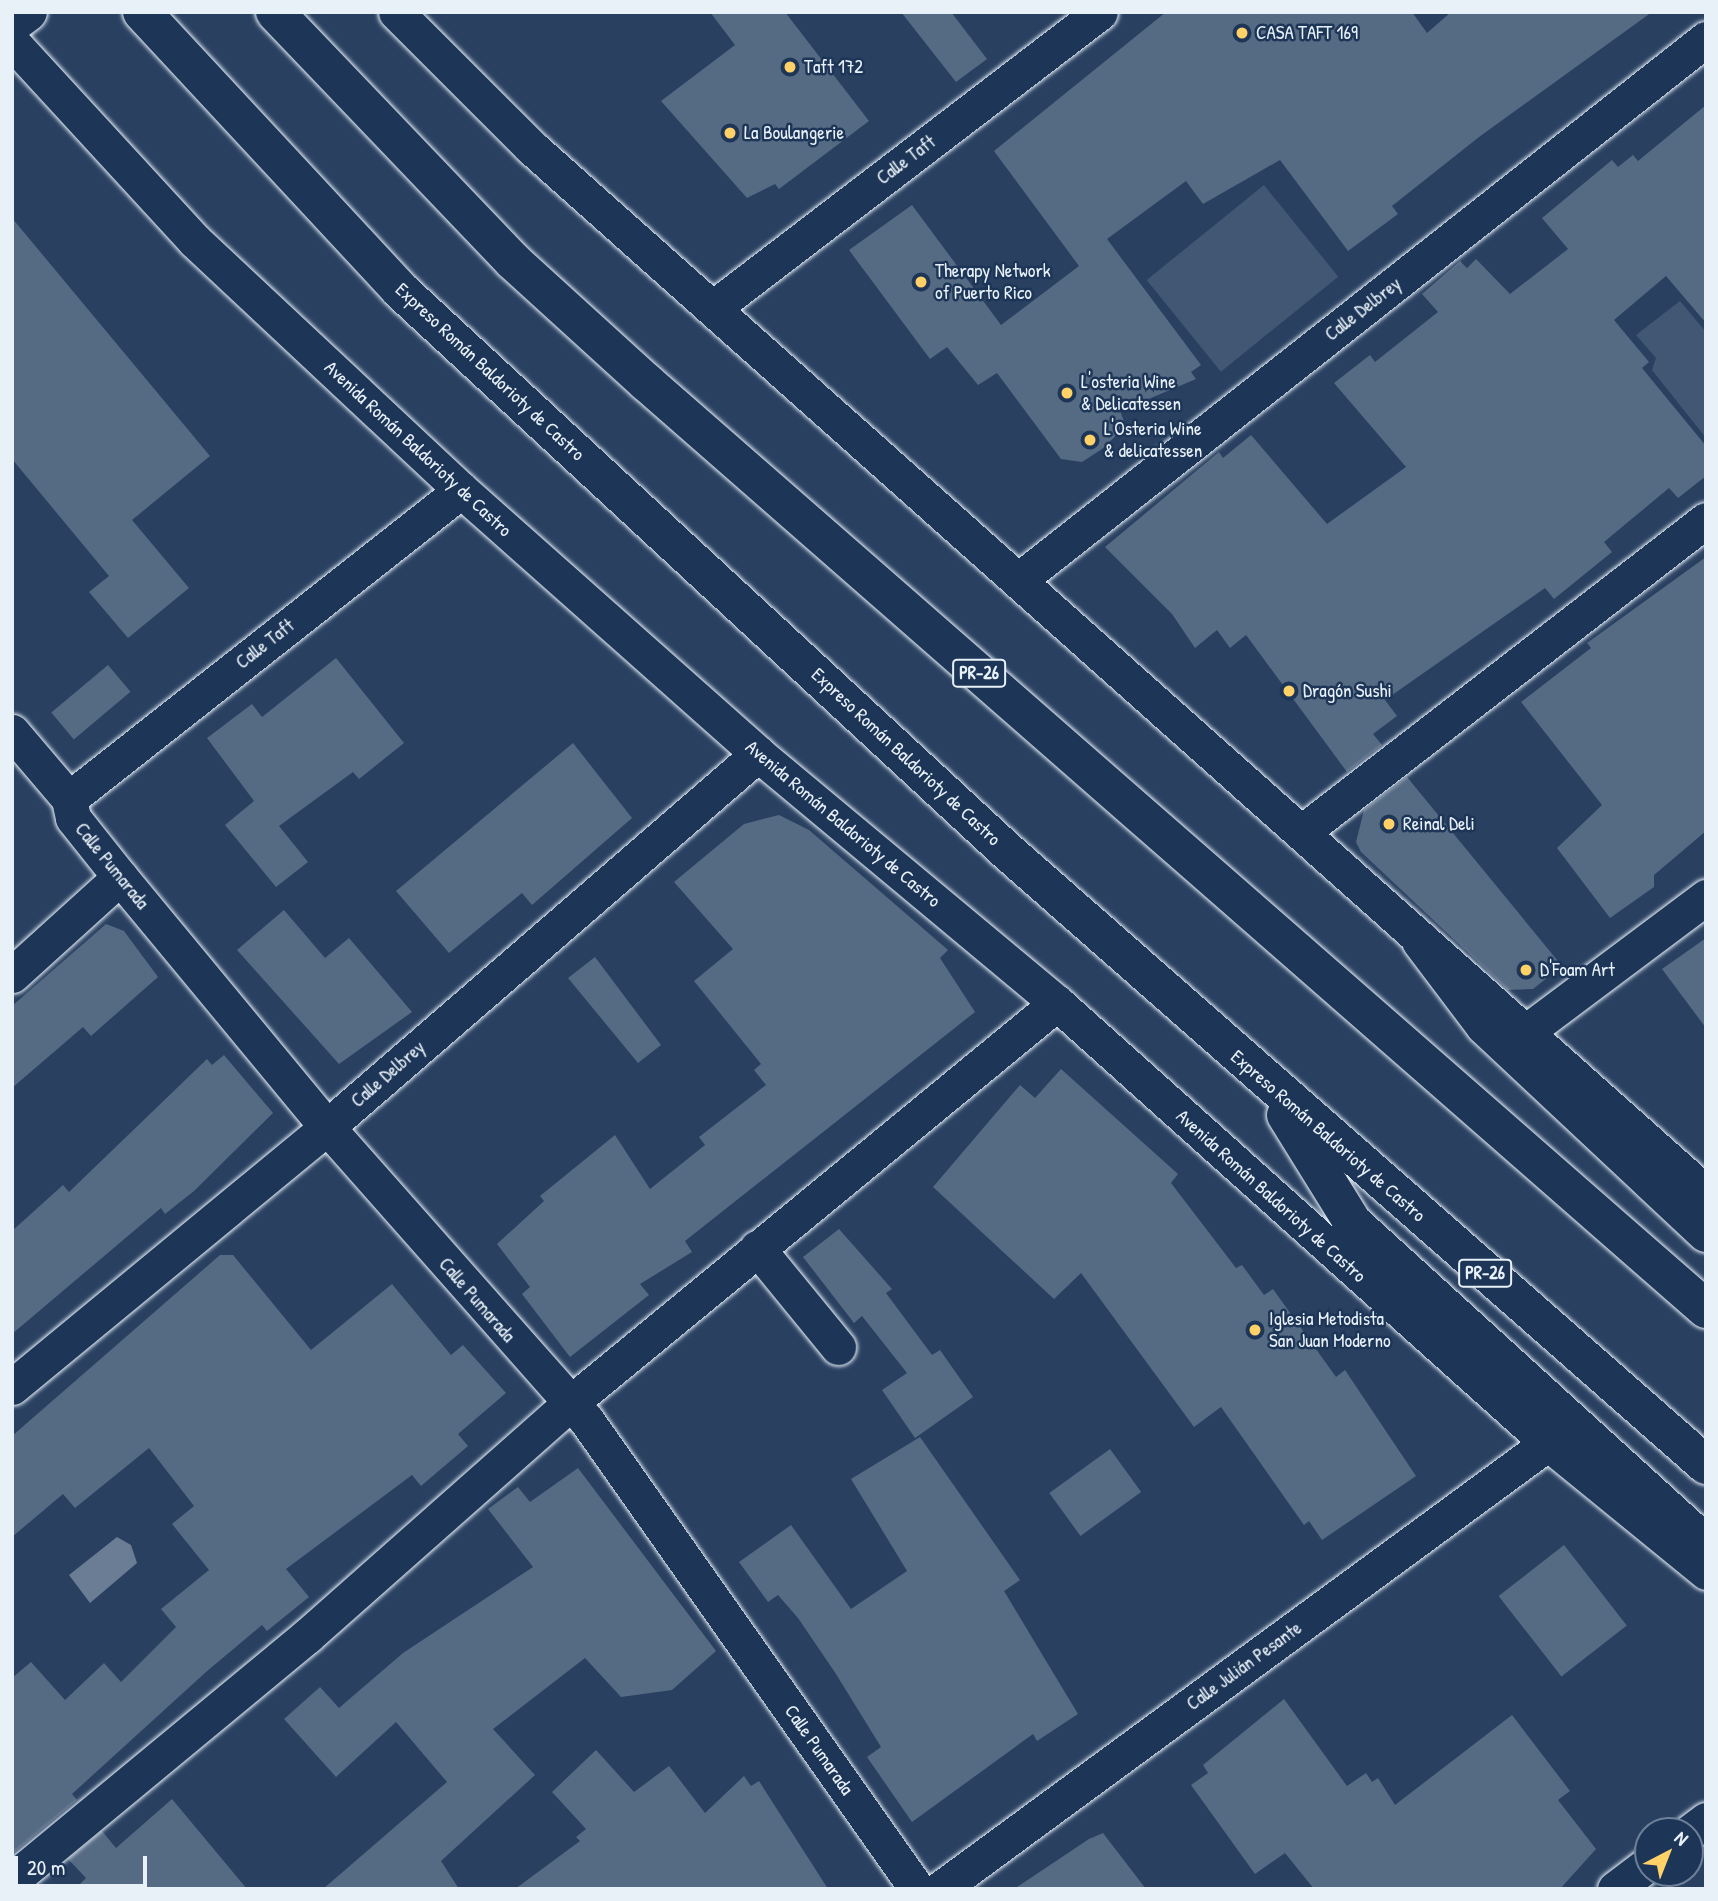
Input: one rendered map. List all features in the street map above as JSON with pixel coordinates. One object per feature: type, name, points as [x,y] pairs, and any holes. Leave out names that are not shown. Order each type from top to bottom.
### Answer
[{"type":"main road","points":[[12,24],[28,12]]},
{"type":"main road","name":"Expreso Román Baldorioty de Castro","points":[[142,12],[400,290],[1265,1080],[1706,1465]]},
{"type":"main road","name":"PR-26","points":[[275,12],[504,252],[646,382],[1706,1309]]},
{"type":"main road","points":[[1420,941],[1485,1026],[1706,1233]]},
{"type":"main road","points":[[1265,1080],[1353,1223],[1706,1544]]},
{"type":"street","points":[[396,12],[531,147],[1020,579],[1523,1034],[1706,1193]]},
{"type":"street","name":"Calle Taft","points":[[712,308],[1100,12]]},
{"type":"street","name":"Calle Delbrey","points":[[1020,579],[1706,40]]},
{"type":"street","name":"Avenida Román Baldorioty de Castro","points":[[12,42],[195,241],[461,490],[758,754],[1056,1003],[1548,1443],[1706,1572]]},
{"type":"street","name":"Calle Taft","points":[[69,799],[461,490]]},
{"type":"street","points":[[1302,832],[1706,520]]},
{"type":"street","name":"Calle Pumarada","points":[[12,732],[69,799],[73,818],[120,877],[327,1127],[568,1405],[587,1421],[917,1889]]},
{"type":"street","name":"Calle Delbrey","points":[[12,1387],[327,1127],[758,754]]},
{"type":"street","points":[[12,975],[120,877]]},
{"type":"street","points":[[1523,1034],[1706,897]]},
{"type":"street","points":[[12,1880],[307,1636],[568,1405],[1056,1003]]},
{"type":"street","points":[[757,1248],[838,1347]]},
{"type":"street","name":"Calle Julián Pesante","points":[[940,1889],[1548,1443]]},
{"type":"street","points":[[1615,1889],[1634,1875]]},
{"type":"shaded area","points":[[1264,185],[1338,277],[1221,372],[1147,280]]},
{"type":"shaded area","points":[[1680,301],[1706,332],[1706,438],[1652,370],[1656,358],[1636,335]]},
{"type":"shaded area","points":[[117,1537],[131,1545],[137,1563],[90,1603],[69,1575]]},
{"type":"building","points":[[710,12],[785,12],[869,121],[779,189],[775,184],[747,198],[661,101],[735,45]]},
{"type":"building","points":[[901,12],[951,12],[987,59],[956,82]]},
{"type":"building","points":[[1166,12],[1412,12],[1427,33],[1451,12],[1652,12],[1479,137],[1392,206],[1398,214],[1348,251],[1280,160],[1203,204],[1186,181],[1107,239],[1201,365],[1191,372],[1196,379],[1120,411],[1126,426],[1102,449],[1082,462],[1061,459],[997,373],[978,385],[947,347],[930,359],[849,250],[912,205],[1001,325],[1079,266],[994,151]]},
{"type":"building","points":[[1706,105],[1706,323],[1666,276],[1614,320],[1649,362],[1642,368],[1706,446],[1706,476],[1678,498],[1669,488],[1604,542],[1612,552],[1554,599],[1545,588],[1385,700],[1397,716],[1373,734],[1382,745],[1347,772],[1246,635],[1230,648],[1217,630],[1195,648],[1172,614],[1105,547],[1219,452],[1223,458],[1251,435],[1327,524],[1406,467],[1334,383],[1370,355],[1375,362],[1438,312],[1422,294],[1460,261],[1467,268],[1476,259],[1510,294],[1568,249],[1542,218],[1612,160],[1618,167],[1633,155],[1638,161]]},
{"type":"building","points":[[12,218],[210,456],[132,520],[189,588],[128,638],[89,592],[109,576],[12,459]]},
{"type":"building","points":[[1706,557],[1706,831],[1654,875],[1654,887],[1610,918],[1557,848],[1602,805],[1521,702],[1591,648],[1587,643]]},
{"type":"building","points":[[336,658],[404,743],[359,779],[353,772],[279,826],[308,862],[276,887],[225,825],[254,801],[207,738],[252,704],[262,717]]},
{"type":"building","points":[[108,665],[130,692],[74,739],[51,713]]},
{"type":"building","points":[[573,743],[632,818],[532,905],[522,893],[449,953],[396,891]]},
{"type":"building","points":[[1407,777],[1562,966],[1533,989],[1508,990],[1361,852],[1356,842],[1364,810]]},
{"type":"building","points":[[779,815],[809,830],[948,950],[940,958],[975,1012],[685,1241],[692,1252],[640,1284],[649,1295],[570,1357],[522,1294],[530,1287],[497,1244],[544,1201],[540,1196],[615,1135],[650,1189],[705,1145],[699,1137],[766,1085],[754,1070],[761,1064],[694,981],[733,949],[674,882],[744,824]]},
{"type":"building","points":[[284,910],[325,958],[349,938],[412,1012],[339,1064],[237,950]]},
{"type":"building","points":[[106,924],[124,931],[158,977],[91,1036],[83,1027],[12,1088],[12,1006]]},
{"type":"building","points":[[1706,938],[1706,1028],[1662,969]]},
{"type":"building","points":[[595,957],[661,1045],[638,1063],[568,978]]},
{"type":"building","points":[[224,1055],[273,1113],[194,1191],[165,1214],[161,1208],[12,1334],[12,1231],[63,1185],[69,1192],[207,1059],[212,1065]]},
{"type":"building","points":[[1061,1069],[1178,1174],[1171,1183],[1236,1268],[1242,1265],[1264,1295],[1273,1289],[1336,1377],[1345,1370],[1416,1476],[1322,1540],[1309,1521],[1304,1525],[1221,1407],[1194,1427],[1081,1273],[1054,1299],[933,1187],[1020,1085],[1035,1098]]},
{"type":"building","points":[[839,1229],[892,1289],[886,1293],[932,1355],[940,1350],[973,1397],[915,1438],[882,1390],[907,1373],[862,1316],[854,1323],[803,1257]]},
{"type":"building","points":[[220,1255],[233,1255],[311,1350],[392,1284],[451,1355],[463,1345],[506,1393],[458,1434],[468,1446],[421,1486],[412,1475],[286,1569],[309,1597],[267,1631],[262,1625],[206,1672],[72,1794],[77,1800],[12,1854],[12,1678],[31,1662],[65,1700],[104,1663],[121,1682],[176,1627],[161,1609],[209,1570],[172,1524],[194,1506],[149,1448],[75,1508],[63,1494],[12,1537],[12,1436]]},
{"type":"building","points":[[920,1437],[1020,1580],[1004,1591],[1078,1714],[1037,1741],[1033,1734],[912,1822],[867,1757],[881,1747],[836,1674],[798,1618],[778,1595],[768,1602],[739,1562],[791,1525],[851,1609],[907,1571],[851,1479]]},
{"type":"building","points":[[1110,1449],[1141,1492],[1080,1536],[1049,1493]]},
{"type":"building","points":[[578,1468],[716,1651],[672,1690],[621,1697],[585,1658],[493,1729],[535,1775],[441,1861],[459,1889],[323,1889],[447,1782],[396,1722],[336,1777],[284,1719],[320,1687],[339,1708],[403,1653],[533,1567],[488,1509],[518,1487],[530,1502]]},
{"type":"building","points":[[1564,1545],[1627,1625],[1561,1676],[1499,1596]]},
{"type":"building","points":[[1284,1699],[1347,1786],[1366,1773],[1372,1782],[1378,1778],[1395,1805],[1512,1715],[1570,1791],[1558,1800],[1596,1849],[1560,1889],[1314,1889],[1285,1853],[1255,1874],[1191,1785],[1208,1773],[1203,1765]]},
{"type":"building","points":[[596,1750],[634,1792],[669,1766],[705,1813],[744,1776],[751,1786],[759,1781],[828,1889],[515,1889],[580,1841],[576,1837],[586,1829],[552,1792]]},
{"type":"building","points":[[172,1799],[247,1889],[75,1889],[86,1878],[68,1859],[102,1831],[116,1848]]},
{"type":"building","points":[[1103,1833],[1146,1889],[1014,1889],[1089,1839]]},
{"type":"place","name":"CASA TAFT 169","points":[[1242,33]]},
{"type":"place","name":"Taft 172","points":[[790,67]]},
{"type":"place","name":"La Boulangerie","points":[[730,133]]},
{"type":"place","name":"Therapy Network of Puerto Rico","points":[[921,282]]},
{"type":"place","name":"L'osteria Wine & Delicatessen","points":[[1067,393]]},
{"type":"place","name":"L'Osteria Wine & delicatessen","points":[[1090,440]]},
{"type":"place","name":"Dragón Sushi","points":[[1289,691]]},
{"type":"place","name":"Reinal Deli","points":[[1389,824]]},
{"type":"place","name":"D'Foam Art","points":[[1526,970]]},
{"type":"place","name":"Iglesia Metodista San Juan Moderno","points":[[1255,1330]]}]
